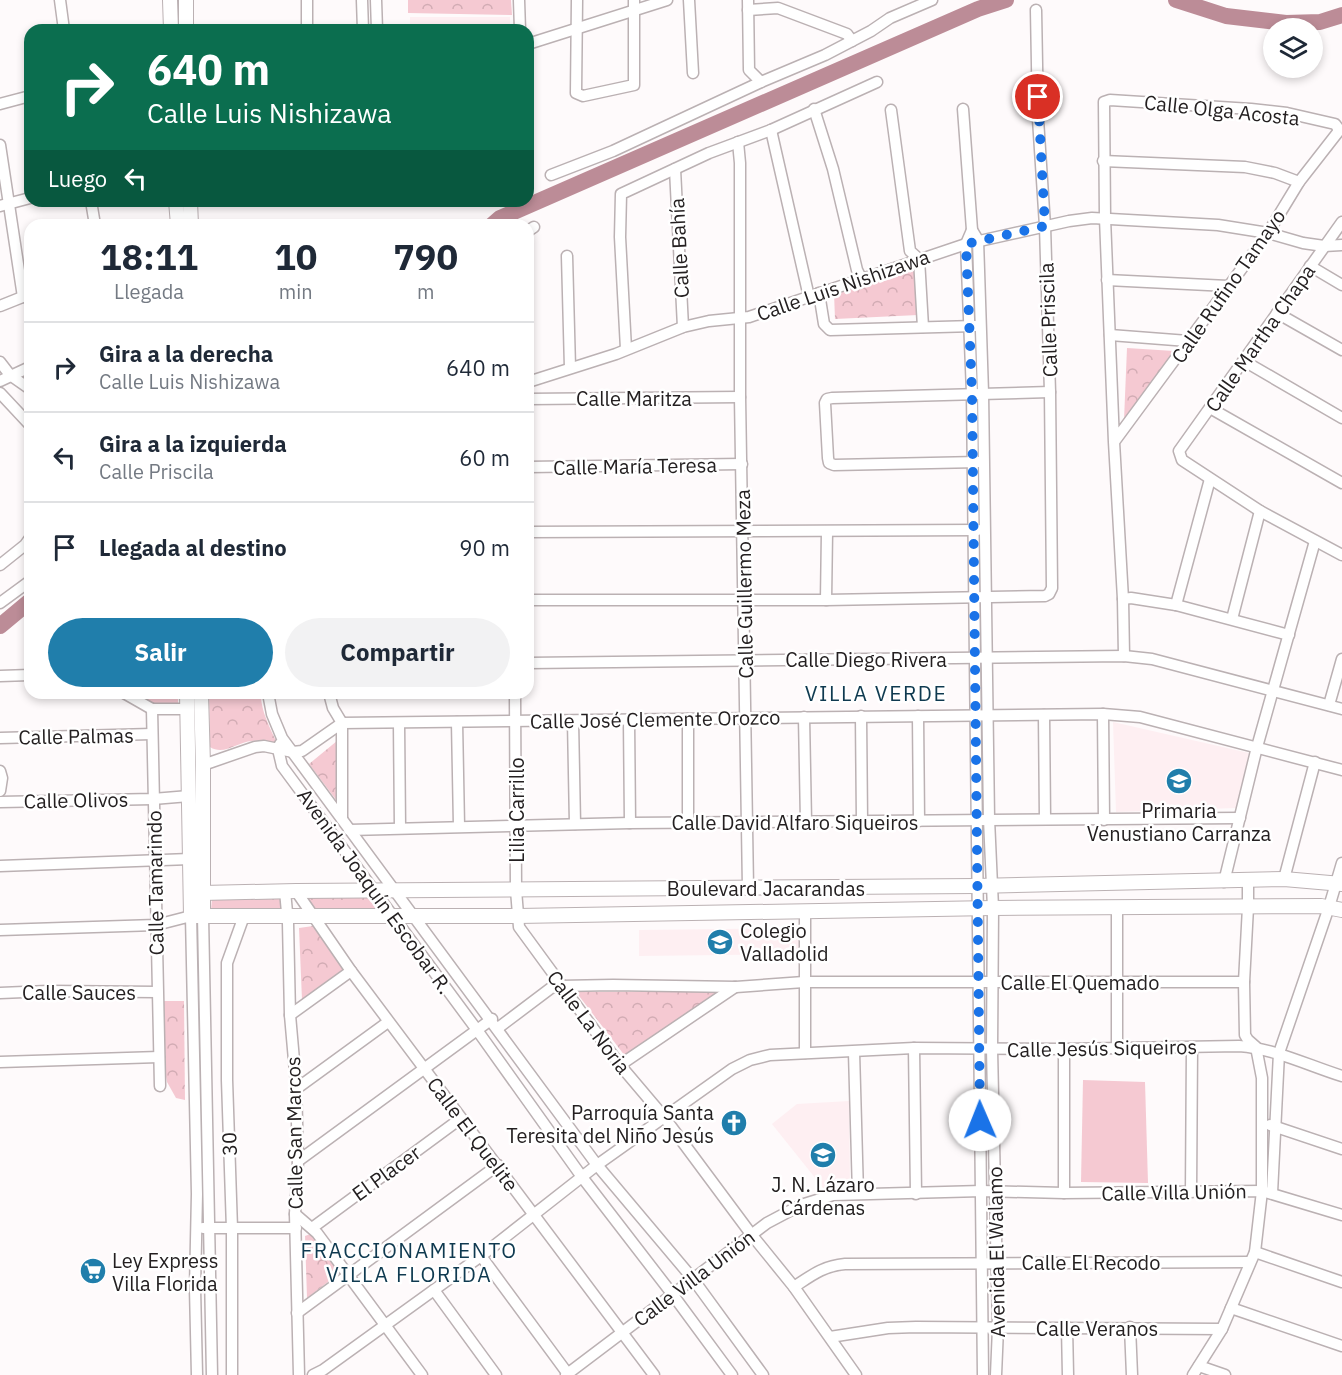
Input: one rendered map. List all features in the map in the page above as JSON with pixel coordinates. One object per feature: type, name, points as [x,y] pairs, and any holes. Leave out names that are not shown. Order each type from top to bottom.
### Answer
[{"type":"main road","points":[[170,0],[171,24]]},
{"type":"main road","points":[[186,0],[186,24]]},
{"type":"main road","points":[[187,699],[190,859],[196,895]]},
{"type":"main road","points":[[197,916],[196,895],[203,765],[201,699]]},
{"type":"main road","name":"Boulevard Jacarandas","points":[[196,895],[373,890],[992,886],[1284,879],[1339,883]]},
{"type":"main road","name":"Boulevard Jacarandas","points":[[197,916],[518,916],[1117,907],[1336,908]]},
{"type":"street","points":[[60,0],[63,24]]},
{"type":"street","points":[[307,0],[308,24]]},
{"type":"street","points":[[362,0],[363,24]]},
{"type":"street","points":[[376,0],[377,24]]},
{"type":"street","points":[[519,0],[520,24]]},
{"type":"street","points":[[577,0],[576,93],[579,96],[634,85],[634,5]]},
{"type":"street","points":[[534,42],[634,5],[667,0]]},
{"type":"street","points":[[689,0],[693,73]]},
{"type":"street","points":[[551,175],[613,151],[761,81],[825,55],[890,18],[932,0]]},
{"type":"street","points":[[761,81],[749,70],[748,5],[778,8],[847,34],[852,41]]},
{"type":"street","name":"Calle Priscila","points":[[980,597],[1045,596],[1052,588],[1050,392],[1045,226],[1038,119],[1036,10]]},
{"type":"street","points":[[626,349],[620,237],[621,194],[877,82]]},
{"type":"street","points":[[0,104],[24,98]]},
{"type":"street","name":"Calle Olga Acosta","points":[[1103,161],[1104,102],[1110,100],[1287,113],[1335,124],[1338,128]]},
{"type":"street","name":"Avenida El Walamo","points":[[963,109],[972,230],[978,240],[981,326],[972,462],[978,530],[980,597],[987,659],[988,716],[983,819],[976,886],[983,1375]]},
{"type":"street","points":[[814,110],[833,169],[857,270],[861,278]]},
{"type":"street","points":[[891,110],[910,251],[919,259],[923,327]]},
{"type":"street","name":"Calle Rufino Tamayo","points":[[1114,442],[1268,233],[1299,182],[1338,132],[1338,128]]},
{"type":"street","points":[[771,130],[814,295],[824,324],[830,330],[981,326]]},
{"type":"street","name":"Calle Guillermo Meza","points":[[738,142],[748,888]]},
{"type":"street","points":[[0,145],[5,205],[24,284]]},
{"type":"street","points":[[1124,656],[1103,161],[1245,167],[1275,173],[1299,182]]},
{"type":"street","name":"Calle Bahía","points":[[675,169],[683,327]]},
{"type":"street","points":[[5,205],[24,200]]},
{"type":"street","name":"Calle Luis Nishizawa","points":[[534,380],[616,354],[683,327],[749,316],[978,240],[1092,218],[1218,225],[1268,233],[1303,243],[1324,246],[1342,245]]},
{"type":"street","name":"Calle Martha Chapa","points":[[1210,479],[1182,460],[1179,451],[1342,222]]},
{"type":"street","name":"Avenida El Walamo","points":[[972,230],[966,244],[969,327],[984,462],[978,530]]},
{"type":"street","points":[[567,256],[570,368]]},
{"type":"street","points":[[1310,266],[1342,285]]},
{"type":"street","points":[[1107,280],[1228,286]]},
{"type":"street","points":[[0,306],[24,297]]},
{"type":"street","points":[[1277,313],[1342,350]]},
{"type":"street","points":[[1110,335],[1188,341]]},
{"type":"street","points":[[1244,361],[1342,418]]},
{"type":"street","points":[[0,362],[5,378],[24,386]]},
{"type":"street","points":[[5,378],[24,370]]},
{"type":"street","points":[[984,462],[834,465],[829,463],[825,404],[827,399],[832,398],[1050,392]]},
{"type":"street","points":[[0,393],[24,418]]},
{"type":"street","name":"Calle Maritza","points":[[534,399],[740,397]]},
{"type":"street","points":[[1210,408],[1342,483]]},
{"type":"street","name":"Calle María Teresa","points":[[534,467],[742,464]]},
{"type":"street","points":[[1176,605],[1210,479],[1260,511],[1342,555]]},
{"type":"street","points":[[1232,619],[1260,511]]},
{"type":"street","points":[[534,532],[978,530]]},
{"type":"street","points":[[826,600],[827,532]]},
{"type":"street","points":[[1224,882],[1257,747],[1315,541]]},
{"type":"street","points":[[0,565],[24,546]]},
{"type":"street","points":[[0,603],[24,585]]},
{"type":"street","points":[[534,600],[826,600],[980,597]]},
{"type":"street","name":"Avenida El Walamo","points":[[980,597],[975,659],[976,717],[983,819],[993,908],[992,1049],[998,1328],[996,1375]]},
{"type":"street","points":[[1123,599],[1131,598],[1176,605],[1289,635]]},
{"type":"street","name":"Calle Diego Rivera","points":[[534,663],[1124,656],[1152,659],[1342,709]]},
{"type":"street","points":[[1329,705],[1342,659]]},
{"type":"street","points":[[0,676],[24,675]]},
{"type":"street","points":[[134,699],[152,709],[187,709]]},
{"type":"street","name":"Avenida Joaquín Escobar R.","points":[[269,699],[272,714],[282,738],[349,830],[495,1024],[597,1165],[693,1280],[763,1375]]},
{"type":"street","points":[[331,699],[342,723],[342,819]]},
{"type":"street","name":"Lilia Carrillo","points":[[515,699],[516,890]]},
{"type":"street","name":"Calle Tamarindo","points":[[152,709],[160,1086]]},
{"type":"street","points":[[1103,714],[1104,820]]},
{"type":"street","name":"Calle José Clemente Orozco","points":[[342,723],[1103,714],[1140,717],[1342,770]]},
{"type":"street","points":[[1044,715],[1045,819]]},
{"type":"street","points":[[861,716],[862,822]]},
{"type":"street","points":[[918,716],[919,821]]},
{"type":"street","points":[[804,717],[806,822]]},
{"type":"street","points":[[688,719],[688,822]]},
{"type":"street","points":[[630,720],[630,823]]},
{"type":"street","points":[[573,721],[575,824]]},
{"type":"street","points":[[457,722],[459,826]]},
{"type":"street","points":[[203,765],[255,747],[302,751],[342,723]]},
{"type":"street","points":[[399,723],[400,828]]},
{"type":"street","name":"Calle Palmas","points":[[0,738],[152,734]]},
{"type":"street","points":[[278,749],[282,738]]},
{"type":"street","name":"Avenida Joaquín Escobar R.","points":[[278,749],[282,766],[390,915],[477,1030],[582,1177],[732,1375]]},
{"type":"street","points":[[1284,879],[1316,762]]},
{"type":"street","points":[[0,771],[2,778],[0,791]]},
{"type":"street","name":"Calle Olivos","points":[[0,802],[153,799],[189,796]]},
{"type":"street","name":"Calle David Alfaro Siqueiros","points":[[349,830],[688,822],[1240,818]]},
{"type":"street","points":[[0,866],[190,859]]},
{"type":"street","points":[[1225,1375],[1196,1370],[1222,1329],[1252,1257],[1267,1192],[1275,1127],[1279,1053],[1336,908],[1342,863]]},
{"type":"street","points":[[1248,880],[1244,982],[1245,1035],[1256,1047],[1262,1078],[1267,1192]]},
{"type":"street","name":"Calle La Noria","points":[[516,890],[519,927],[560,986],[794,1287],[856,1375]]},
{"type":"street","name":"Calle San Marcos","points":[[290,891],[288,916],[290,1015],[296,1089],[298,1161],[295,1214],[299,1375]]},
{"type":"street","name":"Calle El Quelite","points":[[290,891],[314,917],[460,1119],[498,1166],[654,1375]]},
{"type":"street","points":[[1117,907],[1117,1048]]},
{"type":"street","points":[[805,1053],[806,911]]},
{"type":"street","points":[[0,930],[156,925],[197,916]]},
{"type":"street","points":[[197,916],[209,1228],[212,1375]]},
{"type":"street","points":[[197,916],[197,1375]]},
{"type":"street","name":"30","points":[[232,1375],[227,963],[244,916]]},
{"type":"street","points":[[290,1015],[351,971]]},
{"type":"street","name":"Calle El Quemado","points":[[495,1024],[551,988],[560,986],[736,987],[804,982],[1244,982]]},
{"type":"street","name":"Calle El Quemado","points":[[620,1065],[736,987]]},
{"type":"street","name":"Calle Sauces","points":[[0,993],[157,992]]},
{"type":"street","points":[[296,1089],[388,1022]]},
{"type":"street","points":[[298,1161],[477,1030],[495,1024]]},
{"type":"street","points":[[1191,1192],[1192,1047]]},
{"type":"street","name":"Calle Jesús Siqueiros","points":[[312,1375],[323,1370],[481,1256],[597,1165],[732,1069],[750,1060],[770,1055],[914,1048],[1256,1047],[1342,1076]]},
{"type":"street","points":[[914,1048],[916,1194]]},
{"type":"street","points":[[1064,1049],[1064,1193]]},
{"type":"street","points":[[854,1052],[858,1194]]},
{"type":"street","points":[[0,1062],[159,1056]]},
{"type":"street","name":"El Placer","points":[[312,1228],[460,1119]]},
{"type":"street","points":[[1264,1123],[1342,1149]]},
{"type":"street","points":[[297,1313],[498,1166]]},
{"type":"street","name":"Calle Villa Unión","points":[[567,1374],[767,1223],[801,1205],[833,1195],[982,1191],[1267,1192],[1342,1215]]},
{"type":"street","points":[[295,1214],[312,1228],[422,1375]]},
{"type":"street","points":[[196,1228],[296,1228]]},
{"type":"street","points":[[481,1256],[567,1374]]},
{"type":"street","name":"Calle El Recodo","points":[[794,1287],[830,1265],[845,1264],[1252,1257],[1342,1282]]},
{"type":"street","points":[[434,1290],[496,1375]]},
{"type":"street","points":[[1231,1308],[1342,1346]]},
{"type":"street","points":[[1067,1327],[1068,1375]]},
{"type":"street","points":[[1130,1327],[1132,1375]]},
{"type":"street","name":"Calle Veranos","points":[[830,1337],[888,1328],[1222,1329]]},
{"type":"shaded area","points":[[410,17],[510,17],[510,24],[410,24]]},
{"type":"shaded area","name":"Primaria Venustiano Carranza","points":[[1113,722],[1249,753],[1236,808],[1116,812]]},
{"type":"shaded area","name":"Colegio Valladolid","points":[[802,928],[802,954],[639,956],[639,930]]},
{"type":"shaded area","name":"J. N. Lázaro Cárdenas","points":[[849,1101],[850,1186],[824,1189],[772,1124],[797,1104]]},
{"type":"green space","points":[[408,0],[511,0],[512,15],[408,13]]},
{"type":"green space","points":[[916,270],[918,315],[835,319],[834,293]]},
{"type":"green space","points":[[1127,348],[1174,351],[1124,420]]},
{"type":"green space","points":[[142,699],[178,699],[178,703],[153,706]]},
{"type":"green space","points":[[209,699],[261,699],[277,743],[252,741],[220,750],[210,747]]},
{"type":"green space","points":[[343,736],[346,813],[309,764]]},
{"type":"green space","points":[[305,896],[369,897],[379,911],[316,911]]},
{"type":"green space","points":[[212,898],[280,898],[283,912],[211,910]]},
{"type":"green space","points":[[313,926],[344,970],[302,1000],[299,928]]},
{"type":"green space","points":[[723,991],[625,1056],[576,992]]},
{"type":"green space","points":[[162,1001],[184,1001],[185,1100],[176,1098],[167,1082],[163,1060]]},
{"type":"green space","points":[[1083,1080],[1145,1082],[1148,1183],[1081,1182]]},
{"type":"green space","points":[[313,1233],[341,1272],[307,1298],[305,1236]]},
{"type":"waterway","points":[[534,203],[978,9],[1006,0]]},
{"type":"waterway","points":[[1176,0],[1226,16],[1286,23],[1320,22],[1342,15]]},
{"type":"waterway","points":[[499,219],[525,207]]},
{"type":"waterway","points":[[0,626],[24,606]]},
{"type":"place","name":"Primaria Venustiano Carranza","points":[[1179,781]]},
{"type":"place","name":"Colegio Valladolid","points":[[720,942]]},
{"type":"place","name":"Parroquía Santa Teresita del Niño Jesús","points":[[734,1123]]},
{"type":"place","name":"J. N. Lázaro Cárdenas","points":[[823,1155]]},
{"type":"place","name":"Ley Express Villa Florida","points":[[93,1271]]},
{"type":"district","name":"VILLA VERDE","points":[[876,693]]},
{"type":"district","name":"FRACCIONAMIENTO VILLA FLORIDA","points":[[409,1262]]},
{"type":"route","points":[[980,1120],[972,393],[966,244],[1045,226],[1038,97]]}]
